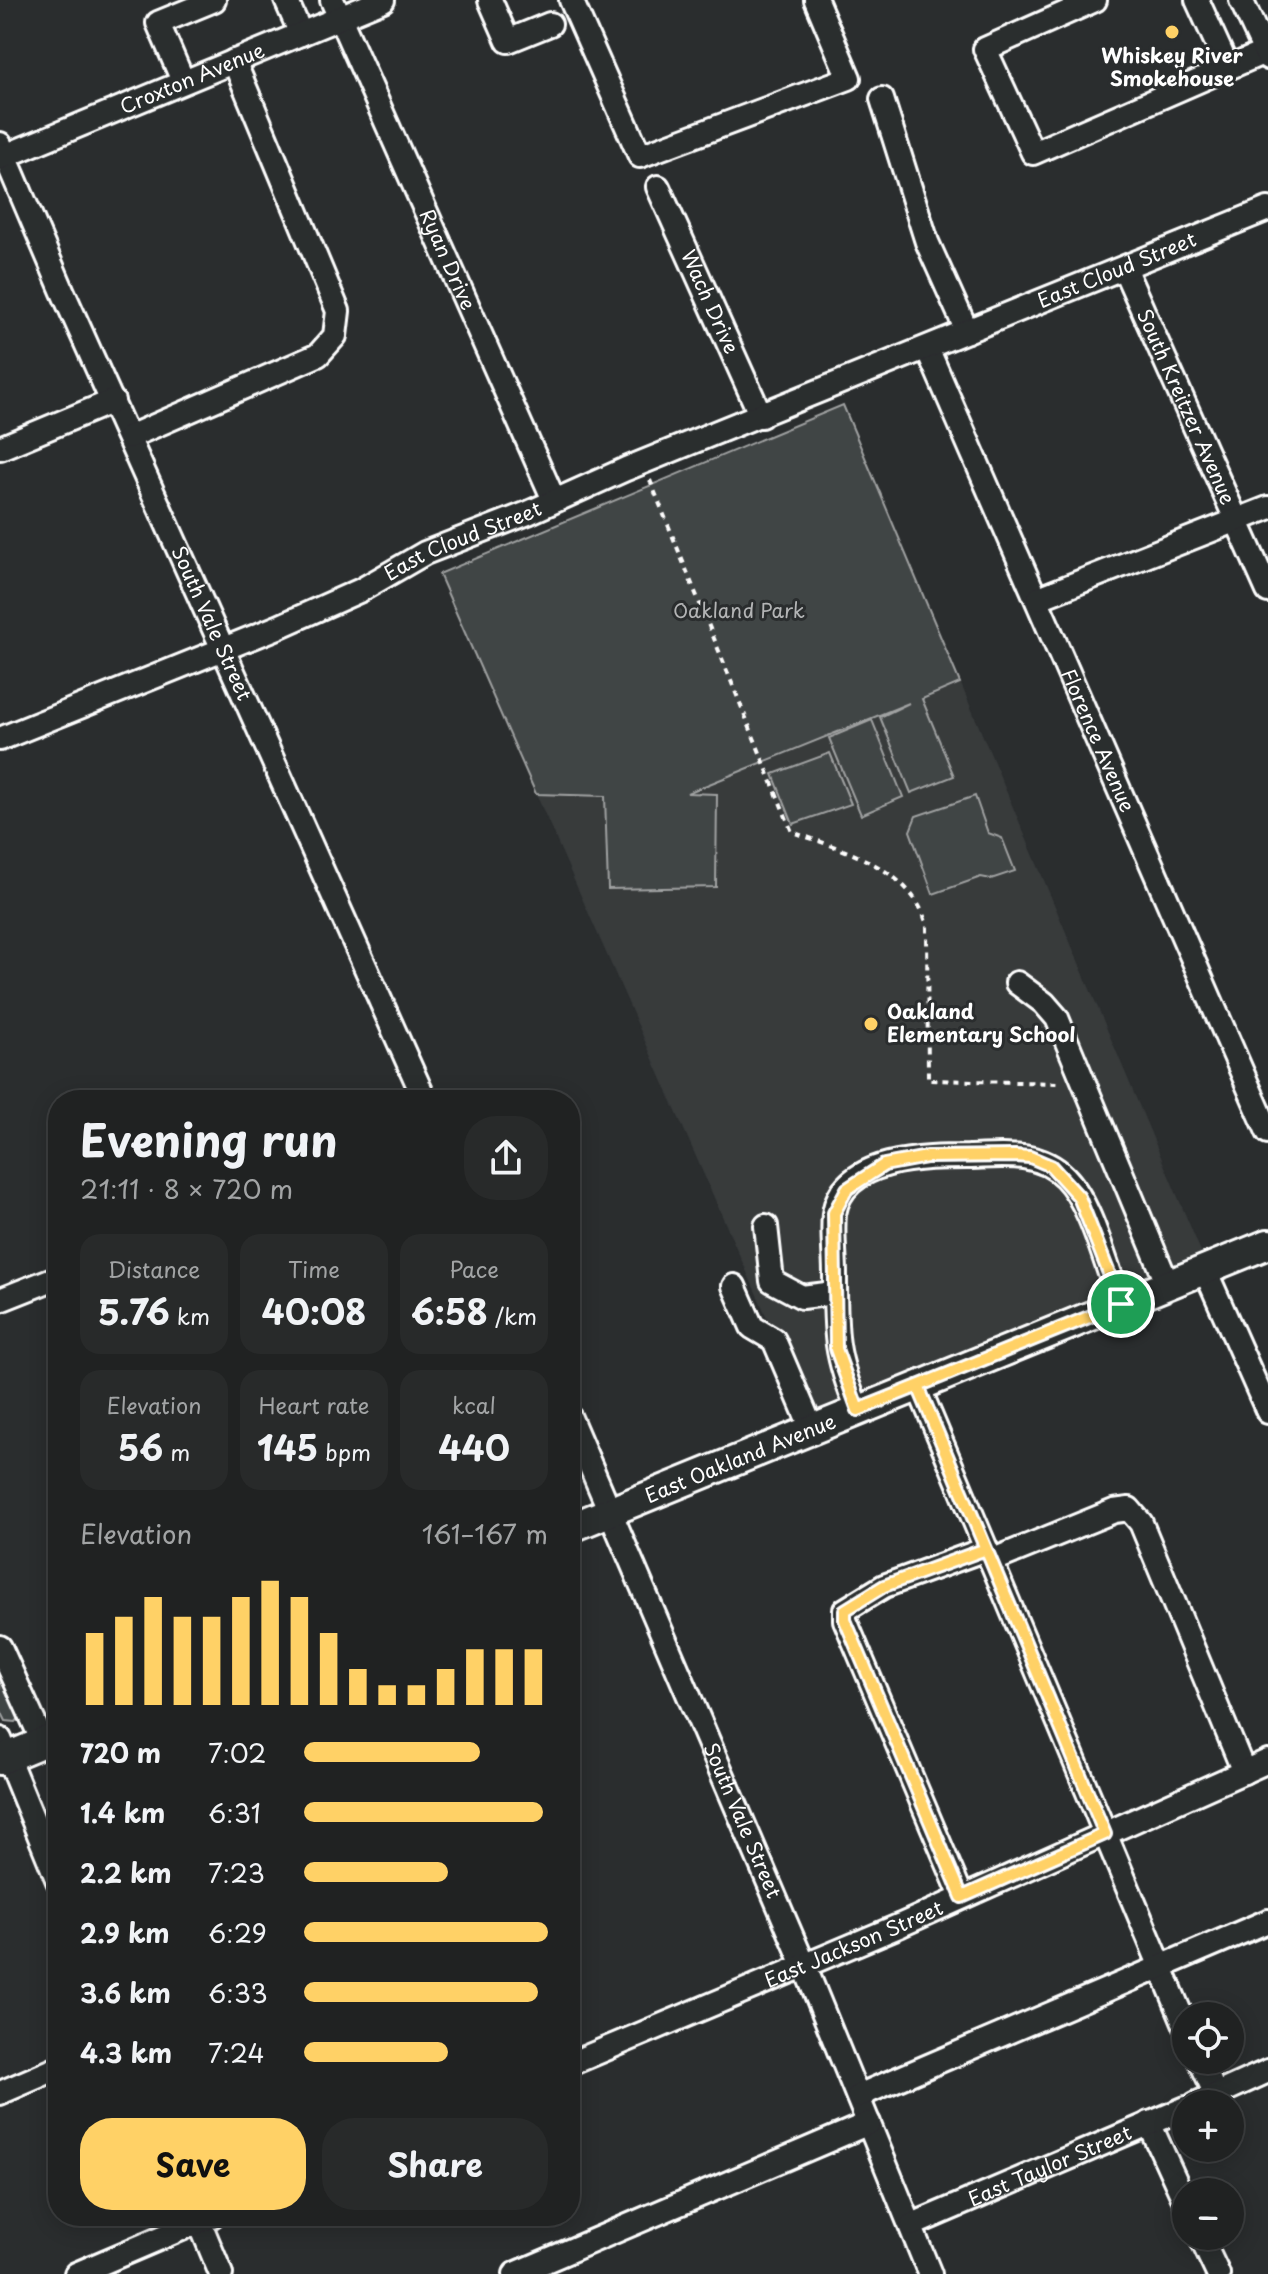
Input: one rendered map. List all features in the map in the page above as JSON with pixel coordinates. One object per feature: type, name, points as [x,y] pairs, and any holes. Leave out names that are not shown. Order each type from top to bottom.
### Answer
[{"type":"main road","name":"East Oakland Avenue","points":[[580,1524],[1268,1244]]},
{"type":"main road","points":[[3,1752],[48,1740]]},
{"type":"street","points":[[183,81],[158,23],[214,0]]},
{"type":"street","points":[[286,0],[301,34]]},
{"type":"street","name":"Croxton Avenue","points":[[2,153],[301,34],[336,9],[383,0]]},
{"type":"street","points":[[490,0],[508,41],[550,24]]},
{"type":"street","points":[[571,0],[640,156],[849,78],[816,0]]},
{"type":"street","points":[[1095,0],[985,49],[1033,153],[1228,68],[1267,55],[1241,0]]},
{"type":"street","points":[[1197,0],[1228,68]]},
{"type":"street","name":"Ryan Drive","points":[[336,9],[554,500]]},
{"type":"street","points":[[129,437],[318,355],[335,336],[338,311],[234,61]]},
{"type":"street","points":[[882,99],[927,242],[967,331]]},
{"type":"street","name":"South Vale Street","points":[[2,153],[421,1090]]},
{"type":"street","name":"Wach Drive","points":[[658,187],[761,416]]},
{"type":"street","name":"East Cloud Street","points":[[0,739],[347,596],[425,553],[1268,209]]},
{"type":"street","name":"South Kreitzer Avenue","points":[[1124,268],[1268,591]]},
{"type":"street","name":"Florence Avenue","points":[[927,348],[1259,1087],[1268,1132]]},
{"type":"street","points":[[0,448],[113,401]]},
{"type":"street","points":[[1039,598],[1268,508]]},
{"type":"street","points":[[1017,983],[1044,1003],[1057,1018],[1168,1285]]},
{"type":"street","points":[[858,1410],[836,1349],[834,1213],[838,1202],[859,1179],[898,1160],[1015,1156],[1030,1157],[1051,1166],[1076,1191],[1121,1304]]},
{"type":"street","points":[[766,1226],[772,1281],[802,1297],[835,1293]]},
{"type":"street","points":[[1205,1270],[1268,1412]]},
{"type":"street","points":[[0,1300],[48,1281]]},
{"type":"street","points":[[734,1286],[752,1327],[774,1340],[812,1429]]},
{"type":"street","points":[[918,1386],[1175,2002]]},
{"type":"street","name":"South Vale Street","points":[[580,1440],[804,1965],[930,2274]]},
{"type":"street","points":[[962,1897],[845,1620],[845,1610],[884,1586],[989,1555],[1114,1511],[1129,1509],[1141,1523],[1244,1772]]},
{"type":"street","points":[[0,1647],[48,1734]]},
{"type":"street","points":[[3,1752],[48,1858]]},
{"type":"street","name":"East Jackson Street","points":[[580,2060],[962,1897],[1268,1761]]},
{"type":"street","points":[[858,2096],[1268,1921]]},
{"type":"street","points":[[1227,2090],[1268,2071]]},
{"type":"street","points":[[0,2093],[48,2072]]},
{"type":"street","name":"East Taylor Street","points":[[912,2225],[1172,2114]]},
{"type":"street","points":[[515,2274],[869,2123]]},
{"type":"street","points":[[1149,2123],[1174,2178]]},
{"type":"street","points":[[76,2274],[184,2226]]},
{"type":"street","points":[[205,2226],[221,2274]]},
{"type":"street","points":[[1207,2250],[1218,2274]]},
{"type":"path","points":[[643,463],[792,832],[850,852],[886,872],[923,909],[927,926],[928,1080],[1085,1082]]},
{"type":"shaded area","name":"Oakland Elementary School","points":[[843,405],[1202,1254],[809,1413],[439,574]]},
{"type":"green space","name":"Oakland Park","points":[[843,405],[960,683],[922,699],[954,776],[911,793],[880,717],[909,703],[687,793],[717,794],[716,887],[608,889],[605,796],[536,794],[439,574]]},
{"type":"green space","points":[[872,720],[903,797],[861,815],[829,738]]},
{"type":"green space","points":[[830,753],[851,804],[793,824],[773,774]]},
{"type":"green space","points":[[975,796],[988,833],[1002,838],[1015,871],[991,879],[981,877],[933,894],[910,831],[916,816]]},
{"type":"green space","points":[[0,1664],[21,1716],[16,1722],[6,1721],[0,1709]]},
{"type":"place","name":"Whiskey River Smokehouse","points":[[1172,32]]},
{"type":"place","name":"Oakland Elementary School","points":[[871,1024]]},
{"type":"route","points":[[1121,1304],[918,1386],[1105,1834],[962,1897],[878,1703],[845,1620],[845,1610],[884,1586],[986,1549],[918,1386],[858,1410],[836,1349],[834,1213],[847,1189],[859,1179],[871,1170],[898,1160],[1030,1157],[1051,1166],[1076,1191],[1121,1304]]}]
